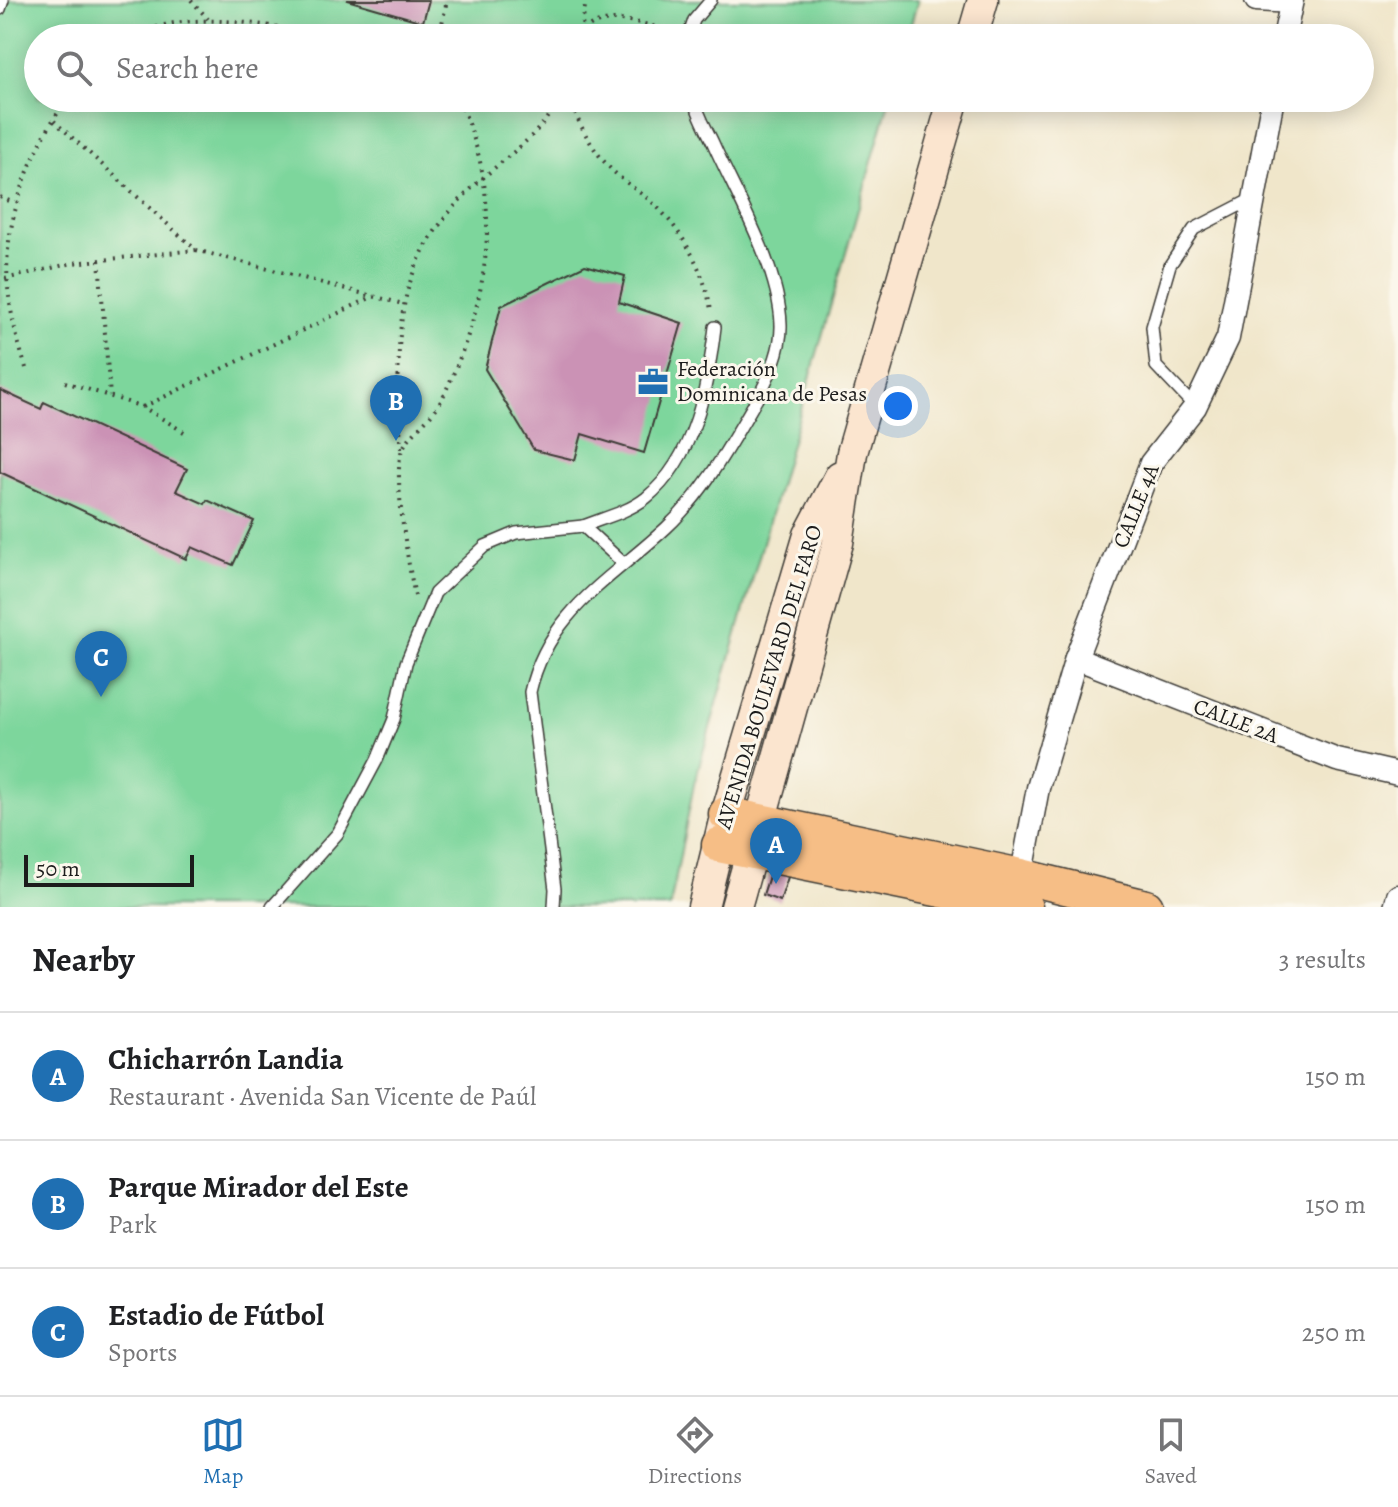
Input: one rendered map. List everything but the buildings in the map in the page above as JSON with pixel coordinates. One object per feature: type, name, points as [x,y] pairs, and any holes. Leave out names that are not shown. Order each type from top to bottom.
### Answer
[{"type":"main road","points":[[739,833],[1021,896],[1146,907]]},
{"type":"street","points":[[976,24],[983,0]]},
{"type":"street","points":[[1256,0],[1291,1],[1287,24]]},
{"type":"street","name":"AVENIDA BOULEVARD DEL FARO","points":[[703,907],[739,833],[838,543],[852,453],[950,112]]},
{"type":"street","name":"CALLE 4A","points":[[1021,896],[1038,788],[1076,658],[1151,463],[1195,407],[1228,338],[1270,112]]},
{"type":"street","name":"CALLE 2A","points":[[1076,658],[1337,760],[1398,774]]},
{"type":"street","name":"AVENIDA BOULEVARD DEL FARO","points":[[736,907],[739,833]]},
{"type":"street","points":[[1395,907],[1398,896]]},
{"type":"lane","points":[[0,9],[3,0]]},
{"type":"lane","points":[[696,24],[711,0]]},
{"type":"lane","points":[[554,907],[555,889],[530,692],[536,666],[562,620],[622,562],[667,527],[723,456],[768,380],[782,328],[779,300],[757,240],[700,112]]},
{"type":"lane","points":[[1195,407],[1156,366],[1152,327],[1170,265],[1194,229],[1254,198]]},
{"type":"lane","points":[[272,907],[338,833],[377,760],[394,719],[406,663],[435,593],[485,546],[516,533],[583,526],[644,500],[664,481],[695,422],[710,371],[715,327]]},
{"type":"lane","points":[[583,526],[622,562]]},
{"type":"path","points":[[191,0],[208,19]]},
{"type":"path","points":[[442,24],[447,0]]},
{"type":"path","points":[[582,24],[586,0]]},
{"type":"path","points":[[181,24],[208,19],[243,24]]},
{"type":"path","points":[[594,24],[613,19],[635,24]]},
{"type":"path","points":[[26,368],[9,316],[2,258],[14,203],[60,112]]},
{"type":"path","points":[[401,452],[442,401],[475,318],[489,246],[485,176],[479,149],[464,112]]},
{"type":"path","points":[[422,625],[404,529],[396,372],[403,304],[414,268],[456,202],[537,131],[549,112]]},
{"type":"path","points":[[574,112],[579,124],[609,167],[655,205],[682,237],[701,271],[715,327]]},
{"type":"path","points":[[54,121],[196,250]]},
{"type":"path","points":[[0,197],[14,203]]},
{"type":"path","points":[[4,279],[99,260],[196,250],[403,304]]},
{"type":"path","points":[[99,260],[110,396]]},
{"type":"path","points":[[143,407],[374,296]]},
{"type":"path","points":[[65,382],[143,407],[184,432]]},
{"type":"green space","points":[[0,0],[918,0],[911,24],[24,24],[24,112],[886,112],[694,784],[670,907],[0,907]]},
{"type":"place","name":"Federación Dominicana de Pesas","points":[[653,382]]},
{"type":"place","name":"Parque Mirador del Este","points":[[396,441]]},
{"type":"place","name":"Estadio de Fútbol","points":[[101,697]]},
{"type":"place","name":"Chicharrón Landia","points":[[776,884]]}]
